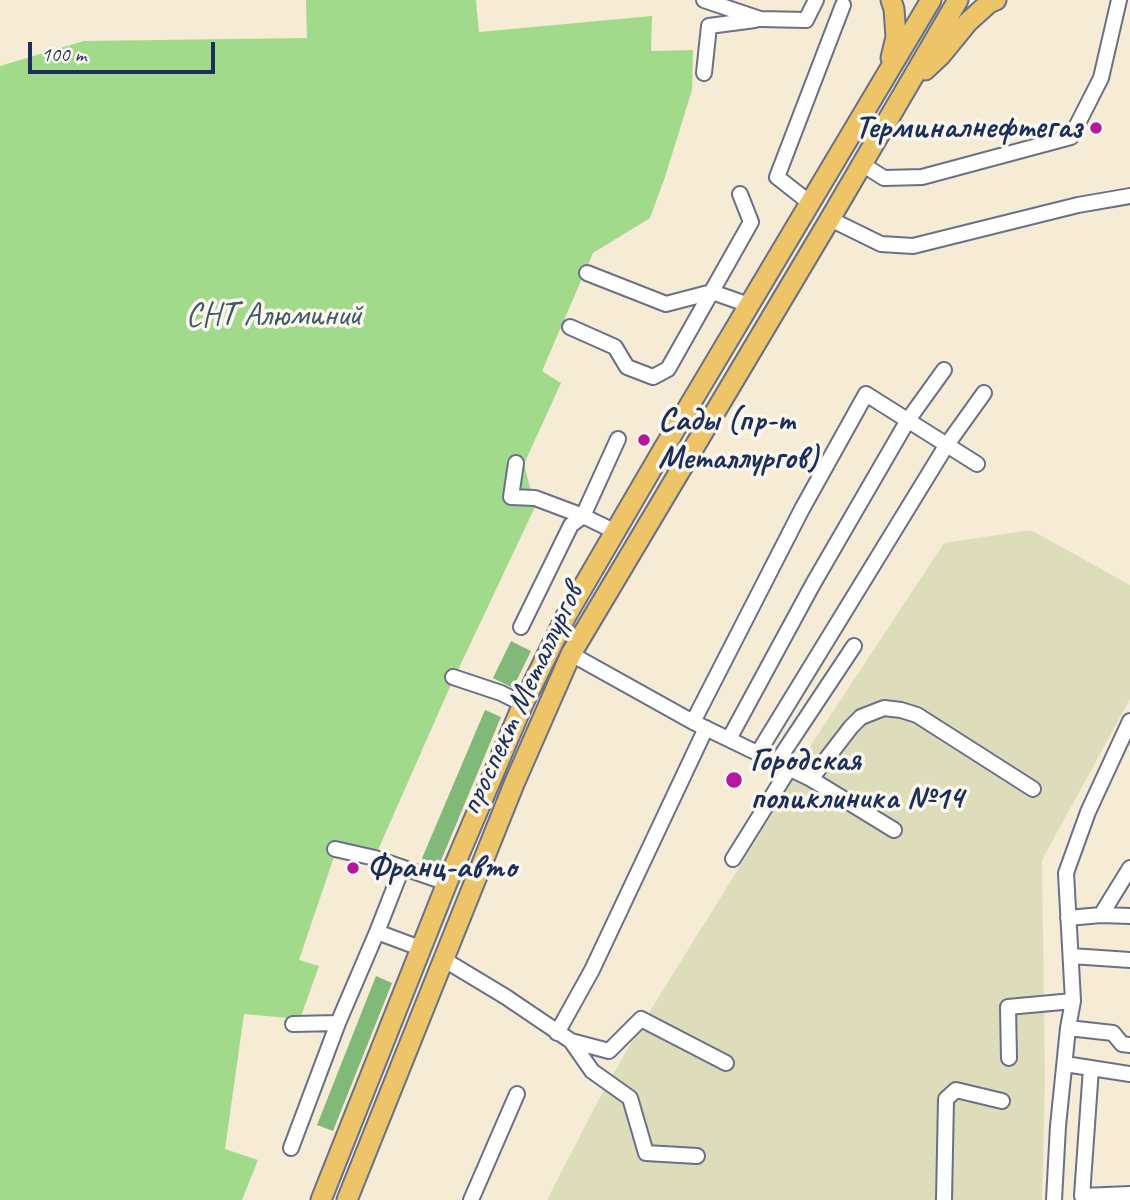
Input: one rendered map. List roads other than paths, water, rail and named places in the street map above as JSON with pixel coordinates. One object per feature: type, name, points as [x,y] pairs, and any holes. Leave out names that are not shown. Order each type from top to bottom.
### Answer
[{"type":"main road","points":[[886,76],[896,37],[891,0]]},
{"type":"main road","name":"проспект Металлургов","points":[[321,1200],[447,883],[523,704],[566,616],[931,0]]},
{"type":"main road","name":"проспект Металлургов","points":[[347,1200],[514,784],[571,654],[958,0]]},
{"type":"main road","points":[[907,88],[941,55],[968,22],[996,0]]},
{"type":"lane","points":[[704,0],[760,19]]},
{"type":"lane","points":[[704,73],[709,26],[760,19],[806,20],[816,0]]},
{"type":"lane","points":[[862,164],[884,178],[922,177],[1071,137],[1101,78],[1119,0]]},
{"type":"lane","points":[[810,202],[777,177],[843,5]]},
{"type":"lane","points":[[570,327],[615,347],[627,367],[653,377],[668,369],[751,222],[740,194]]},
{"type":"lane","points":[[830,219],[881,244],[913,246],[1078,205],[1130,196]]},
{"type":"lane","points":[[587,273],[666,304],[712,292],[749,305]]},
{"type":"lane","points":[[729,739],[813,584],[908,420],[944,370]]},
{"type":"lane","points":[[758,753],[946,446],[984,393]]},
{"type":"lane","points":[[557,1033],[592,970],[699,725],[802,509],[866,394],[977,464]]},
{"type":"lane","points":[[520,627],[571,525],[583,516],[618,439]]},
{"type":"lane","points":[[516,463],[511,497],[535,498],[616,532]]},
{"type":"lane","points":[[733,859],[783,766],[854,646]]},
{"type":"lane","points":[[571,654],[699,725],[811,779],[894,830]]},
{"type":"lane","points":[[453,677],[502,693],[523,704]]},
{"type":"lane","points":[[811,779],[861,717],[884,708],[918,715],[1033,789]]},
{"type":"lane","points":[[1054,1200],[1058,1126],[1073,1001],[1066,873],[1088,812],[1130,721]]},
{"type":"lane","points":[[335,849],[375,858],[447,883]]},
{"type":"lane","points":[[291,1148],[338,1023],[402,868]]},
{"type":"lane","points":[[1101,915],[1130,868]]},
{"type":"lane","points":[[1069,918],[1130,916]]},
{"type":"lane","points":[[377,932],[420,948]]},
{"type":"lane","points":[[1071,956],[1130,960]]},
{"type":"lane","points":[[443,959],[571,1041],[609,1051],[641,1019],[726,1063]]},
{"type":"lane","points":[[1009,1058],[1008,1007],[1073,1001]]},
{"type":"lane","points":[[293,1024],[338,1023]]},
{"type":"lane","points":[[1068,1028],[1113,1033],[1122,1044],[1130,1045]]},
{"type":"lane","points":[[571,1041],[592,1071],[630,1098],[646,1153],[697,1156]]},
{"type":"lane","points":[[1065,1064],[1130,1074]]},
{"type":"lane","points":[[1091,1068],[1082,1196],[1130,1197]]},
{"type":"lane","points":[[944,1200],[946,1099],[956,1090],[1002,1101]]},
{"type":"lane","points":[[471,1200],[517,1094]]},
{"type":"place","name":"Терминалнефтегаз","points":[[1096,128]]},
{"type":"place","name":"Сады (пр-т Металлургов)","points":[[644,440]]},
{"type":"place","name":"Городская поликлиника №14","points":[[734,780]]},
{"type":"place","name":"Франц-авто","points":[[353,868]]},
{"type":"park label","name":"СНТ Алюминий","points":[[274,316]]}]
